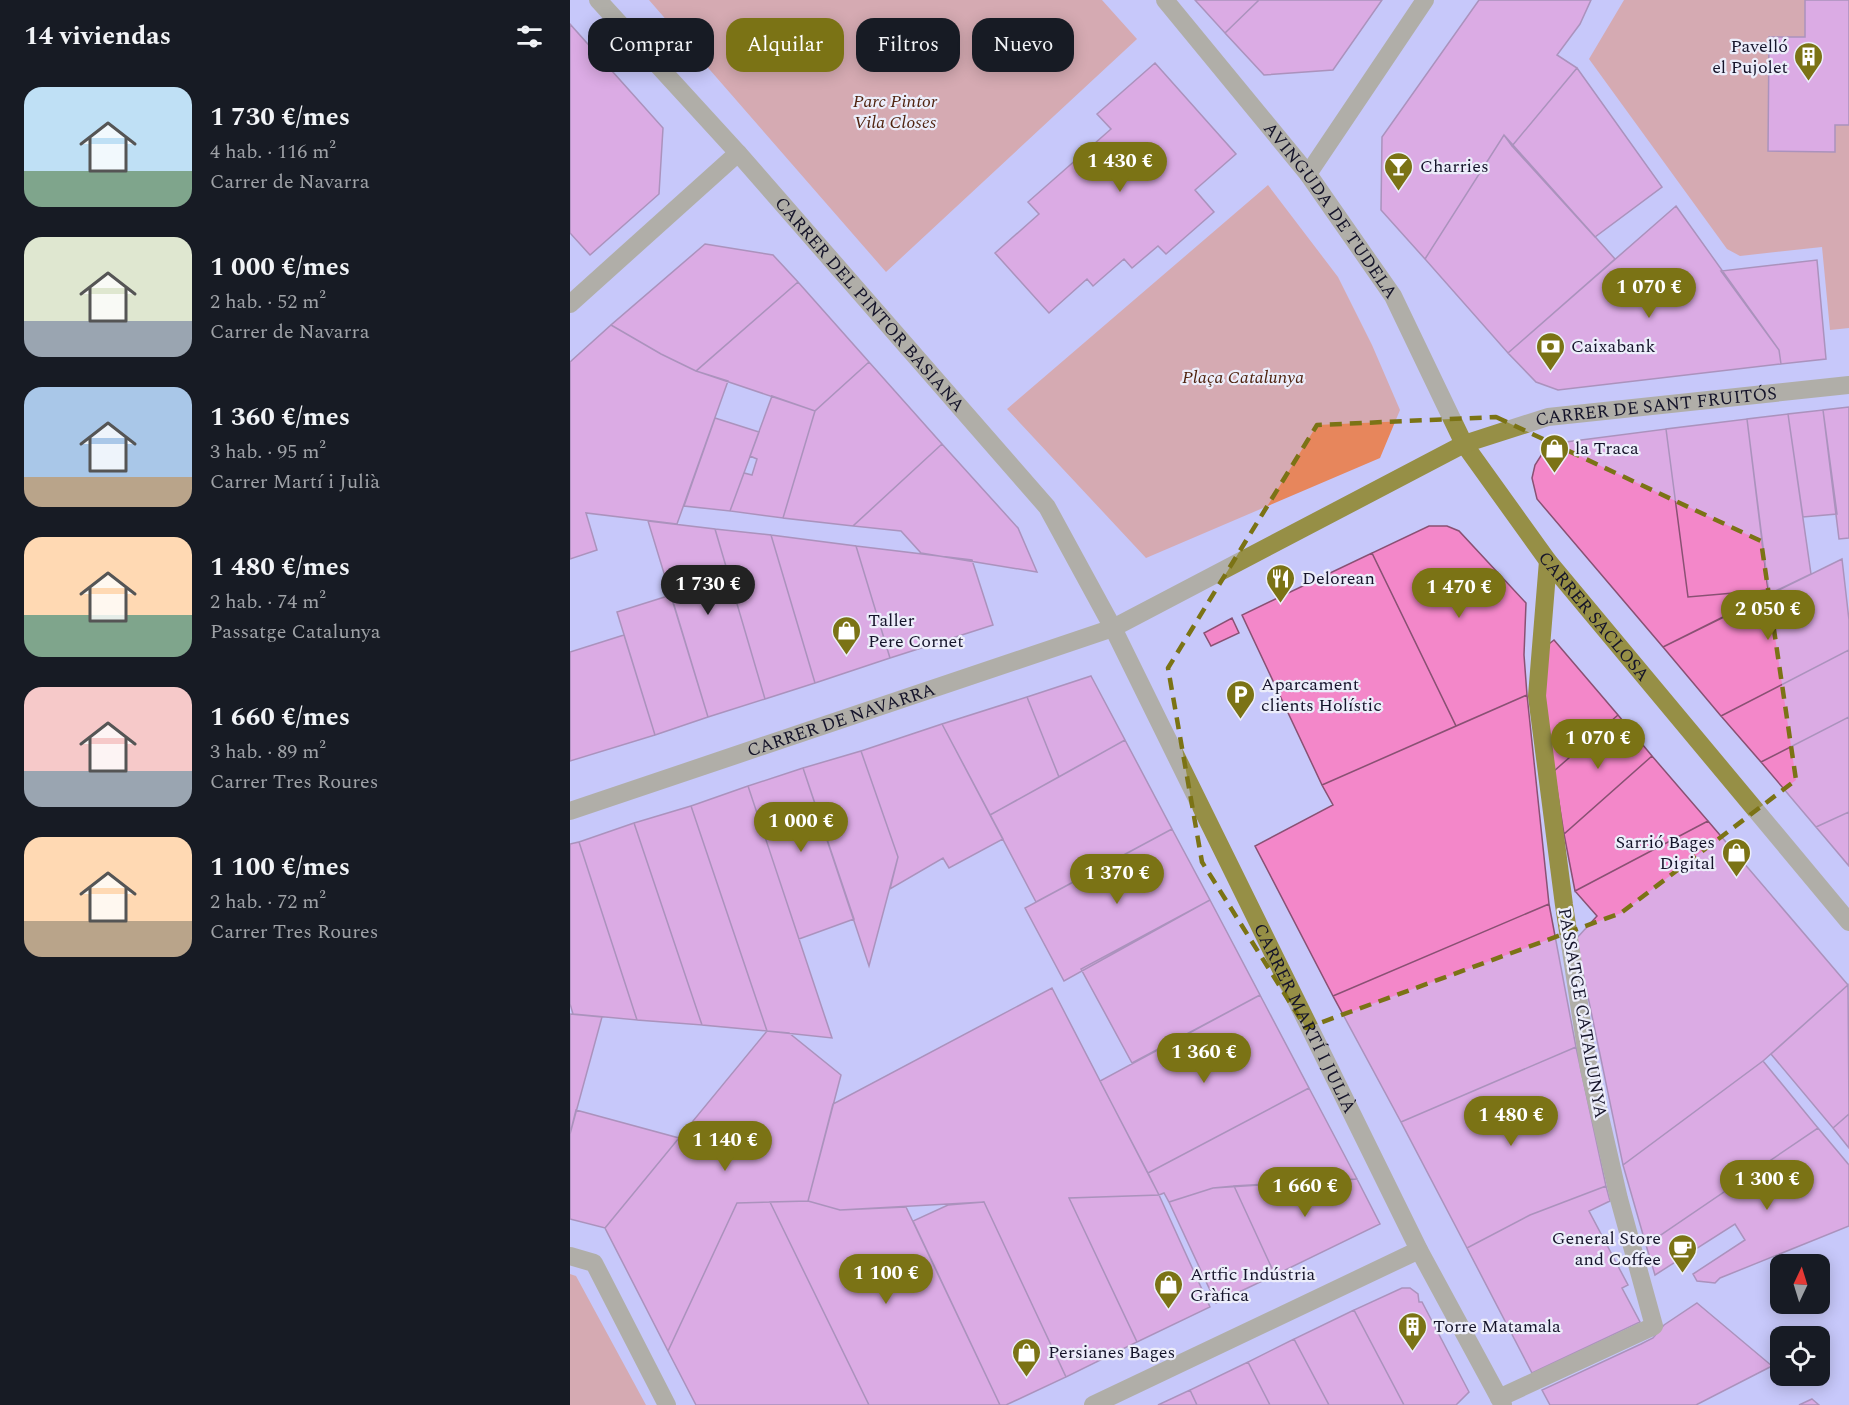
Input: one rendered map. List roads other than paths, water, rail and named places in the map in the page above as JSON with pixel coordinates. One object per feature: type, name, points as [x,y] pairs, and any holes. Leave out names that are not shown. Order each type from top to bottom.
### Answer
[{"type":"street","name":"CARRER DEL PINTOR BASIANA","points":[[598,0],[738,153],[1047,507],[1113,628]]},
{"type":"street","name":"AVINGUDA DE TUDELA","points":[[1165,0],[1308,174],[1393,296],[1464,444]]},
{"type":"street","points":[[1308,174],[1425,0]]},
{"type":"street","points":[[570,304],[738,153]]},
{"type":"street","name":"CARRER DE SANT FRUITÓS","points":[[1464,444],[1548,417],[1849,385]]},
{"type":"street","points":[[1113,628],[1464,444]]},
{"type":"street","name":"CARRER SACLOSA","points":[[1464,444],[1548,561],[1849,921]]},
{"type":"street","name":"PASSATGE CATALUNYA","points":[[1501,1402],[1654,1326],[1619,1199],[1589,1069],[1564,905],[1537,696],[1548,561]]},
{"type":"street","name":"CARRER DE NAVARRA","points":[[570,811],[1113,628]]},
{"type":"street","name":"CARRER MARTÍ I JULIÀ","points":[[1113,628],[1419,1250],[1501,1402]]},
{"type":"street","points":[[1093,1405],[1419,1250]]},
{"type":"street","points":[[570,1256],[594,1263],[667,1405]]},
{"type":"place","name":"Pavelló el Pujolet","points":[[1809,82]]},
{"type":"place","name":"Charries","points":[[1399,192]]},
{"type":"place","name":"Caixabank","points":[[1550,372]]},
{"type":"place","name":"la Traca","points":[[1554,474]]},
{"type":"place","name":"Delorean","points":[[1281,604]]},
{"type":"place","name":"Taller Pere Cornet","points":[[847,656]]},
{"type":"place","name":"Aparcament clients Holístic","points":[[1240,720]]},
{"type":"place","name":"Sarrió Bages Digital","points":[[1736,878]]},
{"type":"place","name":"General Store and Coffee","points":[[1682,1274]]},
{"type":"place","name":"Artfic Indústria Gràfica","points":[[1169,1310]]},
{"type":"place","name":"Torre Matamala","points":[[1412,1352]]},
{"type":"place","name":"Persianes Bages","points":[[1027,1378]]},
{"type":"park label","name":"Parc Pintor Vila Closes","points":[[895,111]]},
{"type":"park label","name":"Plaça Catalunya","points":[[1243,377]]}]
